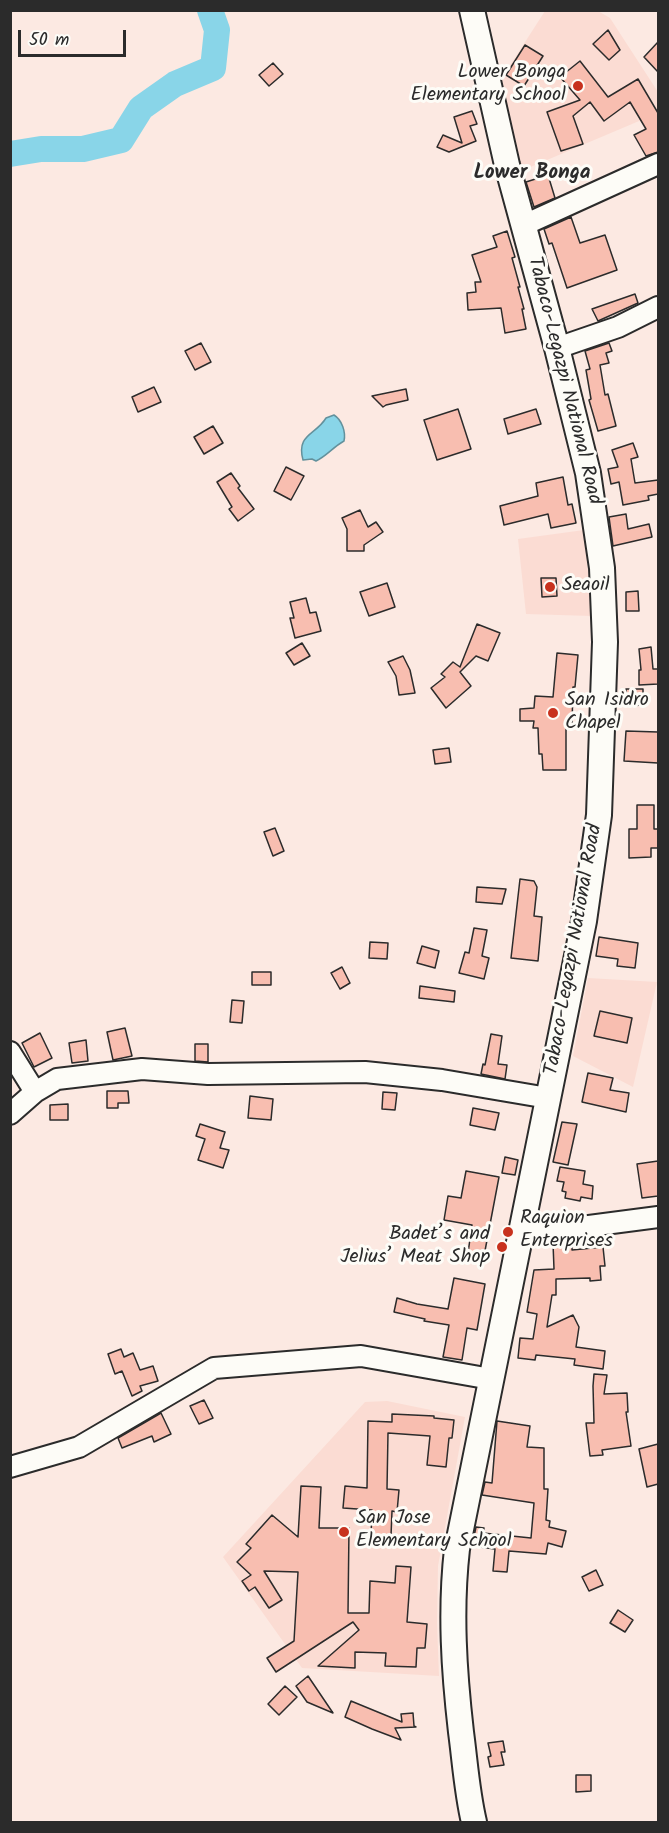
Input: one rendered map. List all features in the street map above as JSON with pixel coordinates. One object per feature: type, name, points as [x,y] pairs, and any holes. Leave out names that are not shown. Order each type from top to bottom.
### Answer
[{"type":"main road","name":"Tabaco-Legazpi National Road","points":[[472,10],[507,165],[557,348],[588,473],[602,568],[605,642],[601,775],[594,848],[582,932],[466,1498],[454,1577],[454,1668],[474,1822]]},
{"type":"street","points":[[524,225],[658,164]]},
{"type":"street","points":[[557,348],[618,327],[658,308]]},
{"type":"street","points":[[10,1052],[35,1092]]},
{"type":"street","points":[[10,1114],[35,1092],[57,1079],[142,1069],[208,1074],[365,1072],[442,1080],[548,1098]]},
{"type":"street","points":[[520,1235],[658,1217]]},
{"type":"street","points":[[10,1467],[80,1447],[214,1368],[361,1356],[491,1378]]},
{"type":"shaded area","name":"Lower Bonga Elementary School","points":[[545,11],[598,11],[610,18],[658,92],[658,113],[521,171],[500,81]]},
{"type":"shaded area","points":[[584,530],[592,616],[526,614],[518,539]]},
{"type":"shaded area","points":[[588,978],[657,982],[633,1087],[573,1056]]},
{"type":"shaded area","name":"San Jose Elementary School","points":[[387,1401],[465,1417],[438,1566],[439,1676],[302,1668],[223,1557],[365,1402]]},
{"type":"water","points":[[334,415],[343,427],[344,441],[316,461],[303,460],[302,445],[305,440],[326,418]]},
{"type":"building","points":[[608,30],[620,50],[609,60],[593,44]]},
{"type":"building","points":[[658,42],[658,72],[644,57]]},
{"type":"building","points":[[525,45],[543,56],[524,86],[506,75]]},
{"type":"building","points":[[580,61],[608,97],[638,79],[658,113],[658,152],[646,156],[634,135],[646,129],[630,102],[604,121],[590,102],[573,116],[583,144],[561,151],[547,112],[580,100],[560,77]]},
{"type":"building","points":[[273,63],[283,74],[269,86],[259,75]]},
{"type":"building","points":[[472,111],[477,124],[470,126],[476,141],[449,152],[437,147],[443,135],[462,143],[454,117]]},
{"type":"building","points":[[548,175],[555,198],[534,207],[526,182]]},
{"type":"building","points":[[571,217],[580,243],[605,235],[617,270],[567,288],[552,243],[549,244],[544,229]]},
{"type":"building","points":[[507,231],[515,257],[512,258],[520,287],[518,287],[526,329],[505,333],[501,308],[468,310],[467,293],[476,292],[475,282],[481,282],[472,255],[497,247],[493,236]]},
{"type":"building","points":[[635,294],[638,303],[598,321],[592,309]]},
{"type":"building","points":[[201,343],[211,362],[195,370],[185,351]]},
{"type":"building","points":[[609,343],[612,351],[606,353],[609,363],[600,365],[605,395],[608,394],[616,426],[598,431],[589,400],[591,399],[586,370],[590,369],[585,351]]},
{"type":"building","points":[[154,387],[161,402],[138,412],[132,397]]},
{"type":"building","points":[[406,389],[408,400],[383,407],[372,396]]},
{"type":"building","points":[[458,409],[471,449],[437,460],[424,420]]},
{"type":"building","points":[[536,409],[541,424],[508,434],[504,419]]},
{"type":"building","points":[[213,426],[223,443],[204,454],[194,437]]},
{"type":"building","points":[[633,443],[638,457],[631,459],[635,483],[658,480],[658,494],[648,496],[649,500],[623,505],[619,482],[611,484],[608,469],[618,467],[612,450]]},
{"type":"building","points":[[286,467],[304,476],[291,500],[274,491]]},
{"type":"building","points":[[231,473],[240,486],[238,488],[254,509],[238,521],[229,509],[232,507],[217,482]]},
{"type":"building","points":[[563,477],[568,505],[572,504],[576,523],[551,528],[548,514],[504,525],[500,506],[538,496],[536,483]]},
{"type":"building","points":[[360,510],[368,527],[376,522],[383,532],[364,545],[364,551],[347,551],[347,529],[342,518]]},
{"type":"building","points":[[626,514],[628,529],[649,524],[652,537],[613,546],[609,517]]},
{"type":"building","points":[[541,578],[556,578],[557,596],[542,597]]},
{"type":"building","points":[[387,583],[395,607],[369,616],[360,592]]},
{"type":"building","points":[[638,591],[639,611],[626,611],[626,592]]},
{"type":"building","points":[[306,598],[310,613],[316,612],[321,631],[295,638],[290,618],[294,618],[290,602]]},
{"type":"building","points":[[477,624],[500,633],[488,661],[476,656],[460,672],[471,686],[446,708],[431,688],[445,677],[441,674],[453,662],[460,667]]},
{"type":"building","points":[[302,643],[310,656],[294,665],[286,653]]},
{"type":"building","points":[[651,647],[653,669],[658,669],[658,684],[639,685],[639,670],[641,670],[639,649]]},
{"type":"building","points":[[557,653],[578,655],[575,687],[573,687],[572,725],[566,725],[566,770],[543,770],[542,754],[539,754],[538,728],[533,728],[534,721],[520,721],[520,709],[534,708],[535,696],[553,697]]},
{"type":"building","points":[[403,656],[410,670],[415,693],[399,695],[396,676],[388,662]]},
{"type":"building","points":[[626,689],[643,689],[643,705],[627,706]]},
{"type":"building","points":[[626,731],[658,732],[658,763],[624,761]]},
{"type":"building","points":[[449,748],[451,762],[435,764],[433,750]]},
{"type":"building","points":[[637,805],[654,805],[654,829],[658,829],[658,848],[651,848],[651,857],[629,858],[629,829],[637,829]]},
{"type":"building","points":[[275,828],[284,851],[273,856],[264,832]]},
{"type":"building","points":[[520,879],[534,881],[537,887],[534,916],[542,917],[538,961],[511,958]]},
{"type":"building","points":[[477,887],[506,889],[502,904],[476,902]]},
{"type":"building","points":[[474,928],[487,930],[482,956],[489,958],[484,979],[459,973],[465,952],[469,953]]},
{"type":"building","points":[[599,937],[638,943],[635,968],[617,966],[618,959],[596,956]]},
{"type":"building","points":[[370,942],[388,943],[387,959],[369,958]]},
{"type":"building","points":[[422,946],[439,951],[435,968],[417,963]]},
{"type":"building","points":[[342,967],[350,983],[340,989],[331,973]]},
{"type":"building","points":[[252,972],[271,972],[271,985],[252,985]]},
{"type":"building","points":[[420,986],[455,991],[454,1002],[419,998]]},
{"type":"building","points":[[232,1000],[244,1001],[242,1023],[230,1022]]},
{"type":"building","points":[[600,1011],[632,1018],[627,1043],[594,1036]]},
{"type":"building","points":[[125,1028],[132,1056],[113,1060],[107,1032]]},
{"type":"building","points":[[40,1033],[52,1058],[34,1067],[22,1043]]},
{"type":"building","points":[[491,1034],[502,1036],[498,1064],[507,1065],[505,1079],[481,1074]]},
{"type":"building","points":[[86,1040],[88,1061],[72,1063],[69,1043]]},
{"type":"building","points":[[195,1044],[208,1044],[208,1062],[195,1061]]},
{"type":"building","points":[[588,1073],[613,1078],[610,1090],[629,1093],[626,1112],[582,1102]]},
{"type":"building","points":[[107,1091],[128,1091],[129,1103],[118,1103],[118,1108],[107,1108]]},
{"type":"building","points":[[383,1092],[397,1093],[395,1110],[382,1109]]},
{"type":"building","points":[[250,1096],[273,1099],[271,1120],[248,1118]]},
{"type":"building","points":[[68,1104],[68,1120],[50,1120],[50,1105]]},
{"type":"building","points":[[473,1108],[499,1113],[495,1130],[470,1125]]},
{"type":"building","points":[[562,1122],[577,1124],[568,1165],[553,1162]]},
{"type":"building","points":[[200,1124],[225,1132],[220,1148],[229,1150],[223,1168],[198,1160],[205,1139],[196,1136]]},
{"type":"building","points":[[505,1157],[518,1160],[515,1175],[502,1173]]},
{"type":"building","points":[[658,1161],[658,1196],[642,1198],[637,1164]]},
{"type":"building","points":[[560,1167],[585,1171],[583,1184],[593,1186],[592,1199],[581,1197],[580,1201],[565,1198],[566,1192],[562,1191],[564,1182],[557,1181]]},
{"type":"building","points":[[466,1171],[499,1177],[484,1256],[468,1253],[472,1225],[444,1220],[448,1196],[461,1198]]},
{"type":"building","points":[[553,1243],[572,1243],[572,1250],[603,1247],[605,1266],[600,1266],[601,1280],[556,1279],[556,1295],[552,1295],[547,1327],[573,1315],[579,1327],[576,1347],[605,1351],[603,1369],[574,1365],[575,1359],[536,1355],[535,1360],[518,1358],[520,1338],[533,1339],[537,1314],[527,1312],[534,1270],[554,1269]]},
{"type":"building","points":[[454,1278],[485,1284],[477,1330],[467,1328],[462,1360],[443,1357],[449,1325],[424,1321],[425,1319],[394,1312],[397,1298],[448,1309]]},
{"type":"building","points":[[121,1349],[124,1357],[133,1353],[140,1370],[153,1366],[158,1381],[140,1386],[142,1391],[132,1396],[122,1371],[115,1374],[108,1354]]},
{"type":"building","points":[[594,1374],[607,1375],[604,1394],[627,1393],[628,1412],[626,1412],[631,1446],[602,1450],[603,1455],[590,1456],[586,1423],[594,1423]]},
{"type":"building","points":[[204,1400],[213,1418],[199,1424],[190,1406]]},
{"type":"building","points":[[161,1413],[171,1434],[154,1442],[152,1436],[122,1448],[118,1438]]},
{"type":"building","points":[[392,1414],[434,1416],[434,1418],[454,1420],[452,1438],[449,1438],[446,1467],[427,1465],[430,1436],[388,1433],[387,1489],[399,1490],[397,1512],[392,1511],[391,1536],[371,1536],[372,1510],[343,1508],[345,1486],[367,1488],[368,1421],[392,1422]]},
{"type":"building","points":[[497,1421],[530,1426],[527,1447],[544,1448],[544,1489],[548,1489],[546,1520],[550,1521],[549,1527],[566,1531],[562,1547],[548,1543],[546,1554],[509,1551],[507,1572],[493,1571],[495,1549],[472,1546],[476,1527],[484,1528],[483,1533],[531,1538],[534,1503],[482,1495],[485,1482],[492,1483]]},
{"type":"building","points":[[658,1444],[658,1484],[647,1487],[639,1449]]},
{"type":"building","points":[[301,1486],[321,1487],[319,1528],[349,1528],[348,1613],[369,1613],[370,1581],[395,1583],[396,1566],[411,1567],[407,1622],[427,1624],[425,1648],[417,1648],[416,1667],[385,1666],[386,1653],[355,1652],[355,1668],[318,1666],[359,1630],[353,1622],[276,1672],[267,1658],[294,1641],[298,1572],[264,1571],[282,1600],[269,1608],[255,1587],[249,1591],[242,1581],[251,1575],[237,1562],[251,1548],[246,1544],[272,1515],[298,1537]]},
{"type":"building","points":[[596,1570],[603,1585],[589,1591],[582,1577]]},
{"type":"building","points":[[618,1610],[633,1620],[625,1632],[610,1623]]},
{"type":"building","points":[[308,1676],[333,1713],[307,1702],[296,1686]]},
{"type":"building","points":[[285,1686],[297,1697],[279,1715],[268,1704]]},
{"type":"building","points":[[351,1701],[402,1722],[401,1714],[413,1713],[416,1727],[395,1728],[401,1740],[372,1729],[345,1717]]},
{"type":"building","points":[[503,1741],[505,1752],[501,1752],[504,1765],[490,1767],[488,1757],[491,1756],[488,1743]]},
{"type":"building","points":[[576,1775],[591,1775],[591,1791],[576,1792]]},
{"type":"waterway","points":[[10,154],[41,149],[83,149],[121,140],[141,108],[175,84],[213,68],[217,30],[210,10]]},
{"type":"place","name":"Lower Bonga Elementary School","points":[[578,86]]},
{"type":"place","name":"Seaoil","points":[[550,587]]},
{"type":"place","name":"San Isidro Chapel","points":[[553,713]]},
{"type":"place","name":"Raquion Enterprises","points":[[508,1232]]},
{"type":"place","name":"Badet’s and Jelius’ Meat Shop","points":[[502,1247]]},
{"type":"place","name":"San Jose Elementary School","points":[[344,1532]]},
{"type":"district","name":"Lower Bonga","points":[[532,174]]}]
